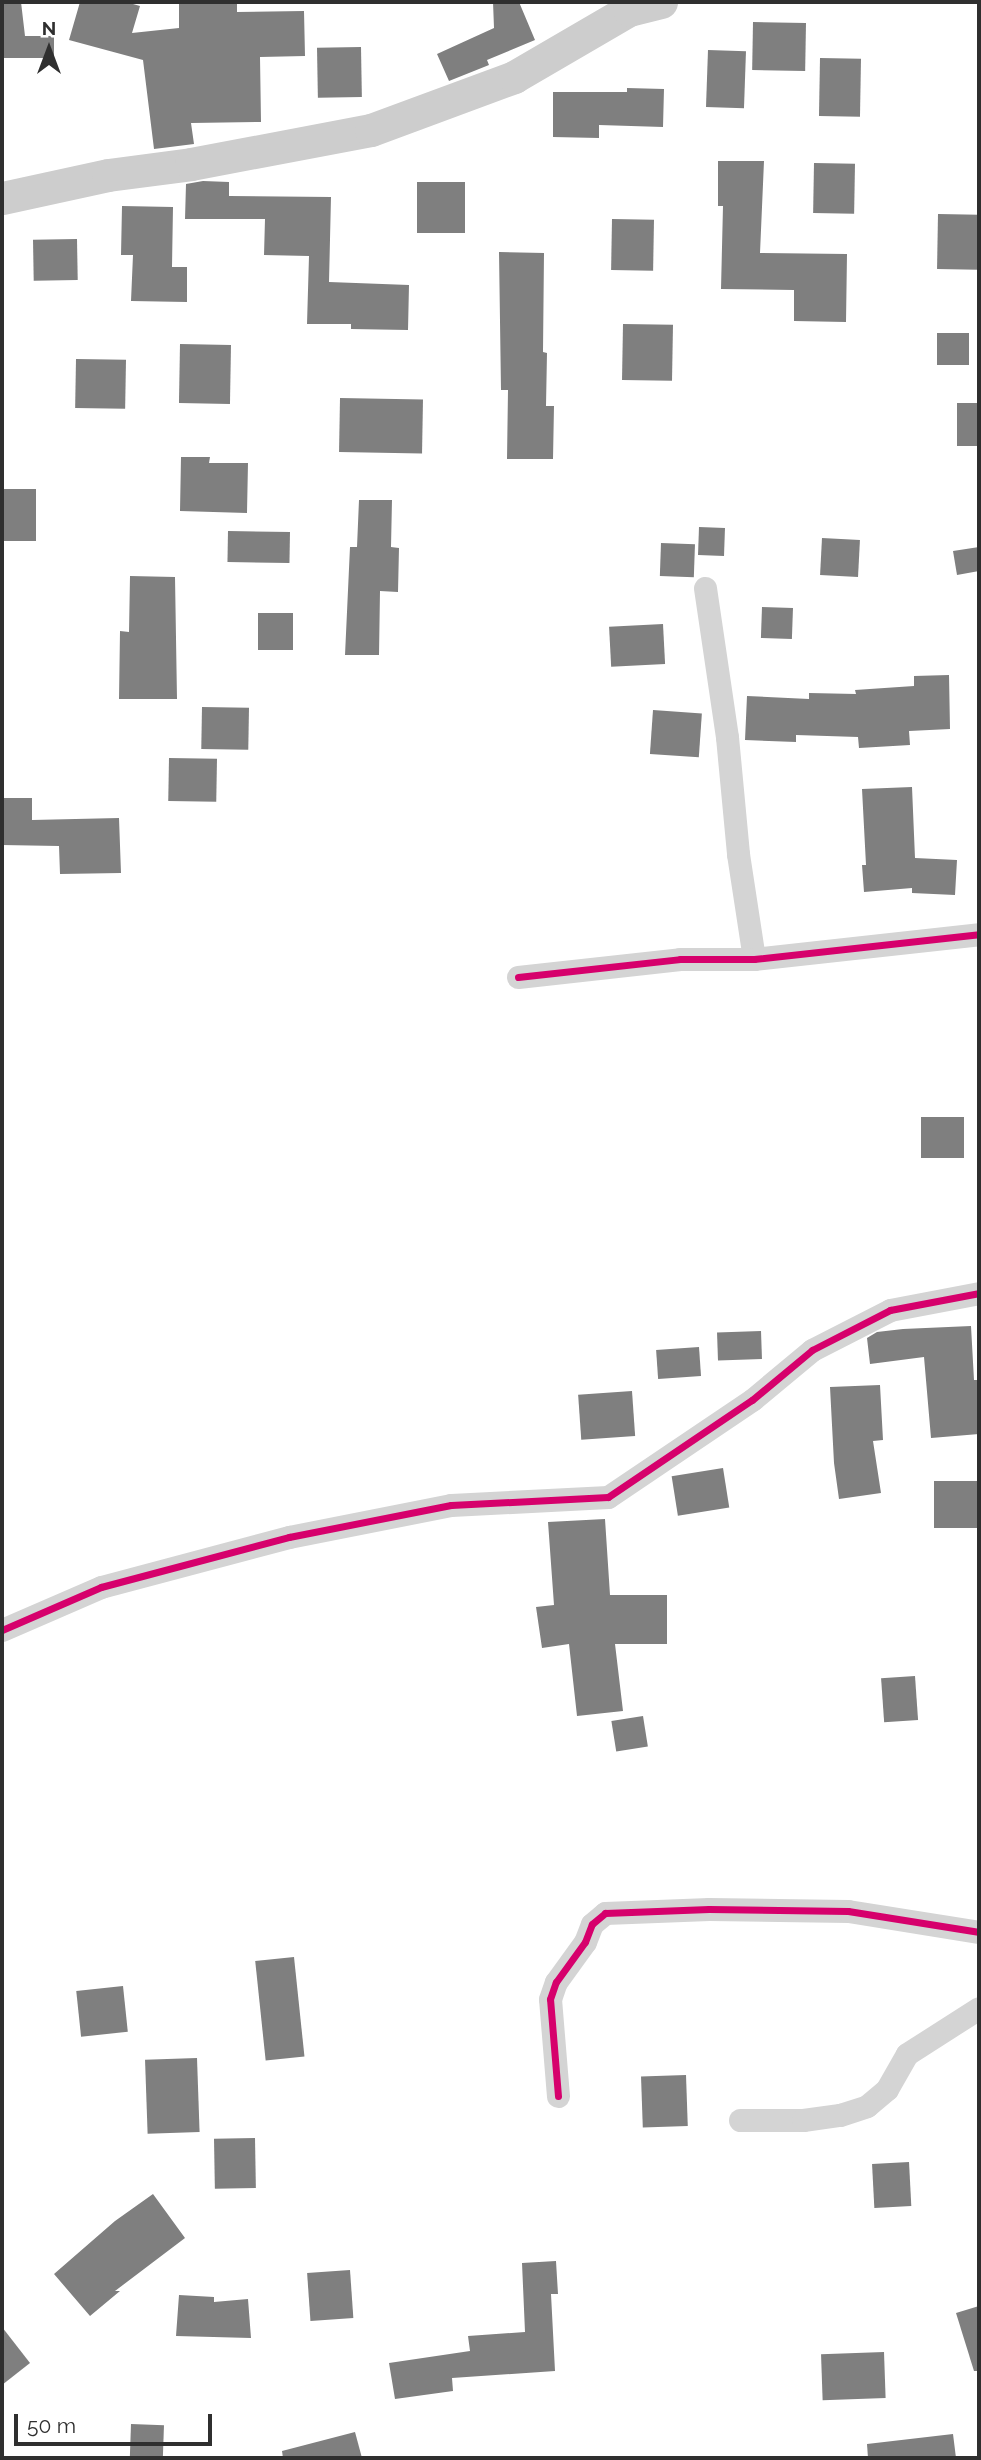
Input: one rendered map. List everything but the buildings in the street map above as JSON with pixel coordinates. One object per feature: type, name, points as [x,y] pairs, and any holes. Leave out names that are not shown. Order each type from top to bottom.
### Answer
[{"type":"main road","points":[[2,198],[108,174],[191,164],[370,130],[513,77],[629,10],[661,2]]},
{"type":"street","points":[[705,588],[727,737],[738,854],[754,959]]},
{"type":"street","points":[[518,977],[680,959],[754,959],[979,934]]},
{"type":"street","points":[[2,1630],[101,1587],[289,1537],[451,1505],[608,1497],[752,1400],[811,1350],[890,1310],[979,1293]]},
{"type":"street","points":[[558,2096],[551,1999],[556,1982],[575,1960],[592,1924],[606,1913],[709,1909],[848,1911],[979,1932]]},
{"type":"street","points":[[740,2120],[803,2120],[840,2115],[867,2106],[887,2088],[907,2054],[979,2008]]},
{"type":"cycle path","points":[[518,977],[680,959],[754,959],[979,934]]},
{"type":"cycle path","points":[[2,1630],[101,1587],[289,1537],[451,1505],[608,1497],[752,1400],[812,1350],[890,1310],[979,1293]]},
{"type":"cycle path","points":[[558,2096],[550,1999],[556,1982],[585,1942],[592,1924],[605,1913],[709,1909],[848,1911],[979,1932]]}]
